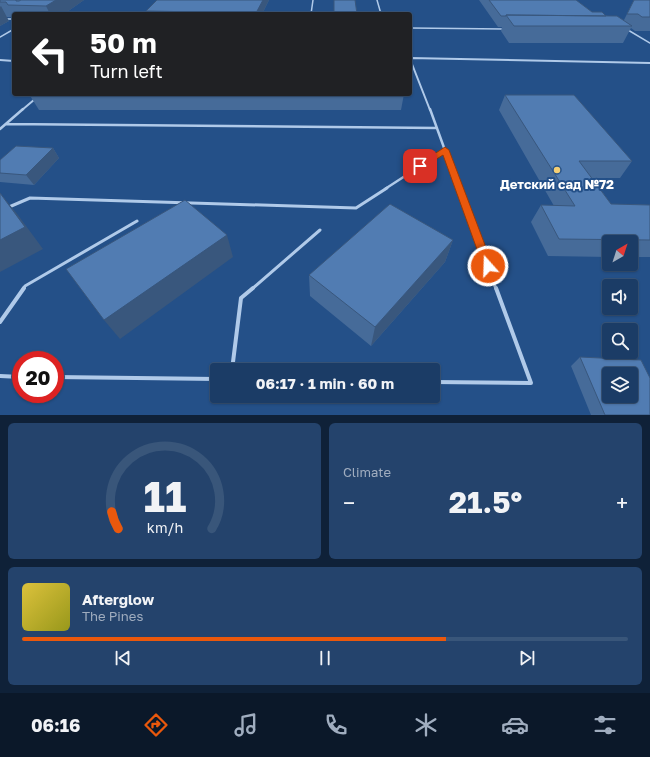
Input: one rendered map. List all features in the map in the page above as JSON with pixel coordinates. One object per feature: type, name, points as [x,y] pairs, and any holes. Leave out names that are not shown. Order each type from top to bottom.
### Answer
[{"type":"lane","points":[[311,12],[313,0]]},
{"type":"lane","points":[[377,0],[380,12]]},
{"type":"lane","points":[[0,19],[12,19]]},
{"type":"lane","points":[[412,28],[504,29]]},
{"type":"lane","points":[[0,37],[12,30]]},
{"type":"lane","points":[[622,30],[630,30],[650,43]]},
{"type":"lane","points":[[412,58],[650,63]]},
{"type":"lane","points":[[0,60],[12,61]]},
{"type":"lane","points":[[412,63],[531,383],[440,382]]},
{"type":"lane","points":[[0,129],[39,96]]},
{"type":"lane","points":[[6,124],[437,128]]},
{"type":"lane","points":[[6,208],[30,198],[356,208],[445,150]]},
{"type":"lane","points":[[0,322],[25,286],[138,221]]},
{"type":"lane","points":[[233,363],[241,298],[320,230]]},
{"type":"lane","points":[[0,376],[12,377]]},
{"type":"lane","points":[[64,377],[210,379]]},
{"type":"building","points":[[0,0],[56,0],[46,6],[8,5],[6,2],[0,2]]},
{"type":"building","points":[[157,0],[263,0],[257,12],[146,11]]},
{"type":"building","points":[[334,0],[355,0],[357,12],[334,12]]},
{"type":"building","points":[[489,0],[576,0],[592,12],[602,12],[606,16],[501,16]]},
{"type":"building","points":[[634,0],[650,0],[650,17],[642,17],[638,14],[627,14]]},
{"type":"building","points":[[506,15],[617,16],[632,26],[514,26]]},
{"type":"building","points":[[505,95],[574,95],[632,161],[579,161],[611,204],[650,205],[650,240],[638,240],[638,235],[602,235],[602,239],[559,239],[541,205],[575,206]]},
{"type":"building","points":[[16,146],[53,148],[26,175],[0,173],[0,160]]},
{"type":"building","points":[[0,193],[25,227],[0,240]]},
{"type":"building","points":[[185,200],[227,235],[104,320],[66,269]]},
{"type":"building","points":[[390,204],[453,240],[375,327],[309,275]]},
{"type":"building","points":[[580,357],[641,360],[650,378],[650,415],[605,415]]},
{"type":"place","name":"Детский сад №72","points":[[557,170]]},
{"type":"route","points":[[420,166],[445,150],[488,266]]}]
